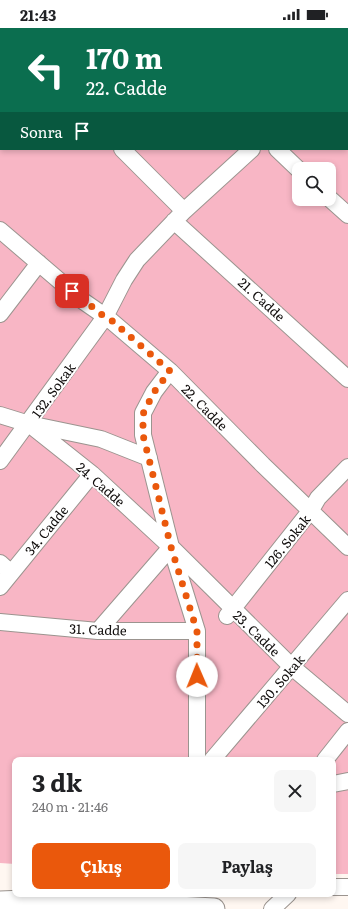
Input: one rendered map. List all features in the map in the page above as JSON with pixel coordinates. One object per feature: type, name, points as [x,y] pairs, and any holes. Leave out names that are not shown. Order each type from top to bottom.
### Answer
[{"type":"main road","points":[[0,902],[48,900],[70,905],[105,906],[203,904]]},
{"type":"street","name":"21. Cadde","points":[[123,150],[179,216],[348,379]]},
{"type":"street","name":"132. Sokak","points":[[0,462],[29,424],[105,317],[124,280],[137,260],[179,216],[251,150]]},
{"type":"street","points":[[278,150],[292,163]]},
{"type":"street","points":[[336,204],[348,215]]},
{"type":"street","name":"22. Cadde","points":[[0,230],[38,263],[105,317],[110,319],[170,371],[257,459],[348,546]]},
{"type":"street","points":[[0,314],[38,263]]},
{"type":"street","points":[[170,371],[154,392],[143,414],[143,435],[171,547],[197,631],[198,757]]},
{"type":"street","points":[[0,415],[29,424],[102,439],[149,458]]},
{"type":"street","name":"24. Cadde","points":[[29,424],[92,474],[171,547]]},
{"type":"street","name":"126. Sokak","points":[[229,612],[311,510],[318,498],[348,467]]},
{"type":"street","name":"34. Cadde","points":[[0,587],[5,568],[92,474]]},
{"type":"street","points":[[98,631],[171,547]]},
{"type":"street","name":"23. Cadde","points":[[171,547],[229,612],[348,714]]},
{"type":"street","name":"130. Sokak","points":[[215,757],[348,600]]},
{"type":"street","name":"31. Cadde","points":[[0,622],[98,631],[197,631]]},
{"type":"street","points":[[327,757],[348,731]]},
{"type":"street","points":[[336,783],[348,781]]},
{"type":"street","points":[[336,887],[348,887]]},
{"type":"street","points":[[272,909],[285,897]]},
{"type":"shaded area","points":[[0,150],[348,150],[348,874],[336,874],[336,757],[12,757],[12,864],[0,863]]},
{"type":"route","points":[[72,291],[83,301],[110,319],[170,371],[154,392],[143,414],[143,435],[171,547],[197,631],[197,676]]}]
